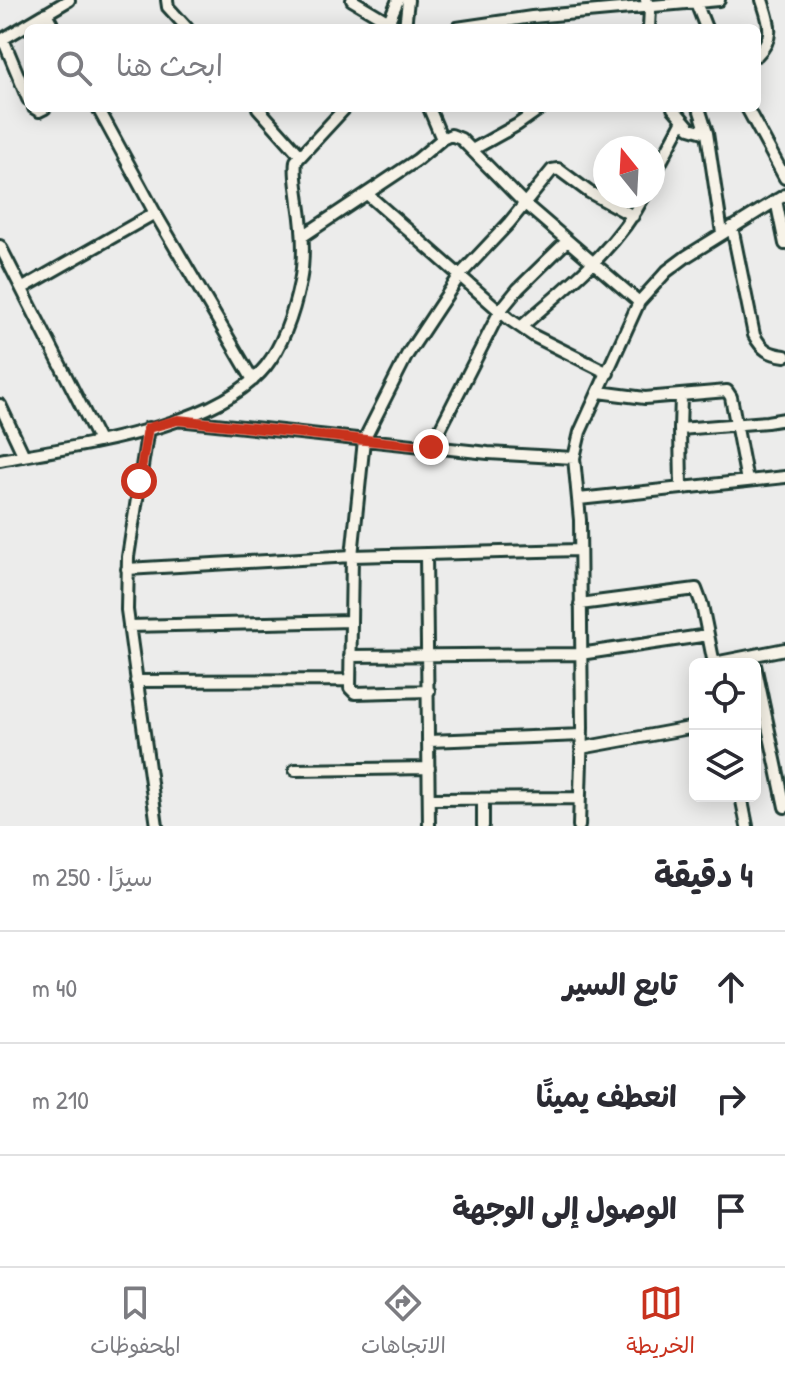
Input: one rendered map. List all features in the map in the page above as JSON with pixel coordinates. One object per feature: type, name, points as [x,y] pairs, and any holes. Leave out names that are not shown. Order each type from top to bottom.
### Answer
[{"type":"street","points":[[26,24],[69,0]]},
{"type":"street","points":[[167,0],[168,7],[183,24]]},
{"type":"street","points":[[352,0],[388,24]]},
{"type":"street","points":[[392,24],[398,0]]},
{"type":"street","points":[[405,24],[408,0]]},
{"type":"street","points":[[505,24],[648,4],[719,0]]},
{"type":"street","points":[[761,51],[771,37],[762,0]]},
{"type":"street","points":[[695,2],[704,24]]},
{"type":"street","points":[[648,4],[649,24]]},
{"type":"street","points":[[46,13],[52,24]]},
{"type":"street","points":[[559,15],[563,24]]},
{"type":"street","points":[[24,25],[3,40],[24,90]]},
{"type":"street","points":[[100,112],[155,213],[253,380]]},
{"type":"street","points":[[262,112],[300,155]]},
{"type":"street","points":[[0,460],[99,441],[178,420],[215,406],[253,380],[277,351],[300,281],[303,236],[295,169],[300,155],[341,112]]},
{"type":"street","points":[[431,112],[442,139]]},
{"type":"street","points":[[472,150],[531,112]]},
{"type":"street","points":[[676,112],[682,122],[695,131],[707,133]]},
{"type":"street","points":[[700,112],[707,133],[722,233]]},
{"type":"street","points":[[749,112],[785,178]]},
{"type":"street","points":[[665,154],[682,122]]},
{"type":"street","points":[[303,236],[417,160],[442,139],[457,136],[525,204],[639,302]]},
{"type":"street","points":[[429,691],[355,693],[350,688],[352,556],[364,440],[413,345],[460,275],[554,169],[633,216]]},
{"type":"street","points":[[367,194],[521,327],[608,373]]},
{"type":"street","points":[[579,826],[582,735],[579,499],[574,458],[580,432],[639,302],[667,271],[780,197],[785,244]]},
{"type":"street","points":[[521,327],[593,263],[637,208]]},
{"type":"street","points":[[23,288],[155,213]]},
{"type":"street","points":[[732,227],[754,335],[764,350],[785,356]]},
{"type":"street","points":[[431,447],[500,311],[567,241]]},
{"type":"street","points":[[0,246],[99,441]]},
{"type":"street","points":[[599,392],[645,398],[727,391],[747,481]]},
{"type":"street","points":[[681,397],[681,488]]},
{"type":"street","points":[[0,405],[24,456]]},
{"type":"street","points":[[680,429],[785,419]]},
{"type":"street","points":[[178,420],[431,447],[574,458]]},
{"type":"street","points":[[148,428],[127,569],[129,626],[157,826]]},
{"type":"street","points":[[579,499],[785,477]]},
{"type":"street","points":[[127,569],[352,556],[579,550]]},
{"type":"street","points":[[426,554],[429,826]]},
{"type":"street","points":[[580,604],[696,589],[700,595],[713,658]]},
{"type":"street","points":[[129,626],[351,621]]},
{"type":"street","points":[[350,656],[580,654],[708,635]]},
{"type":"street","points":[[761,658],[785,649]]},
{"type":"street","points":[[136,681],[349,680]]},
{"type":"street","points":[[761,694],[785,807]]},
{"type":"street","points":[[581,748],[689,728]]},
{"type":"street","points":[[429,741],[582,735]]},
{"type":"street","points":[[295,770],[429,768]]},
{"type":"street","points":[[430,799],[580,798]]},
{"type":"street","points":[[483,799],[483,826]]},
{"type":"street","points":[[742,802],[747,826]]},
{"type":"route","points":[[139,481],[148,428],[178,420],[431,447]]}]
